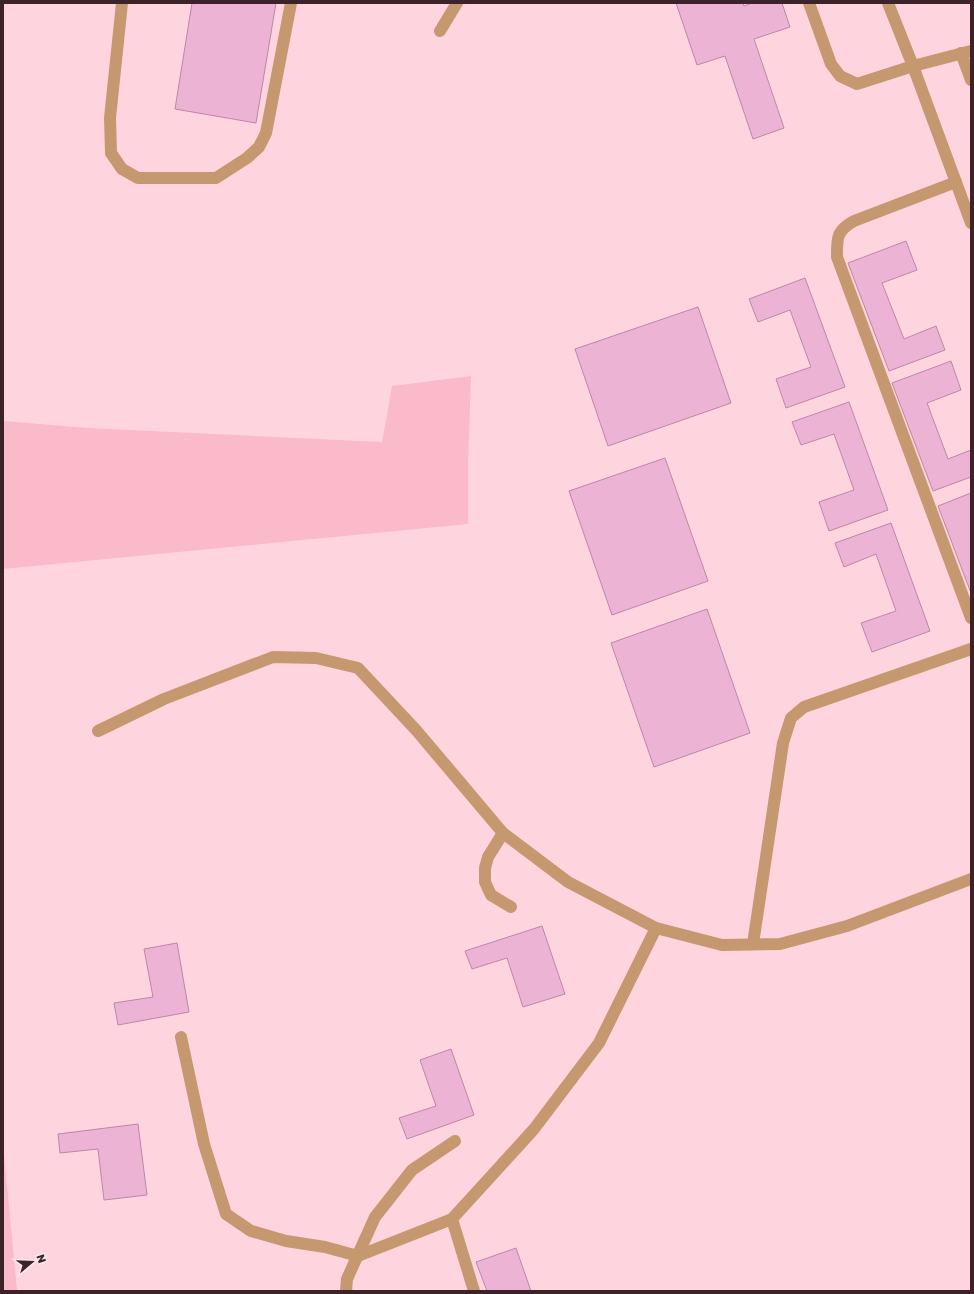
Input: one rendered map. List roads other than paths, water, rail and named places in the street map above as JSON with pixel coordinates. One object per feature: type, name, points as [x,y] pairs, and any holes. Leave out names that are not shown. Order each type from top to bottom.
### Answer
[{"type":"street","points":[[122,3],[110,118],[110,153],[122,169],[138,178],[216,178],[247,158],[259,147],[266,133],[291,3]]},
{"type":"street","points":[[440,30],[457,3]]},
{"type":"street","points":[[809,3],[831,64],[840,76],[857,84],[913,66],[966,52],[971,80]]},
{"type":"street","points":[[888,3],[971,223]]},
{"type":"street","points":[[956,182],[854,221],[844,227],[837,238],[837,257],[971,618]]},
{"type":"street","points":[[753,944],[783,743],[791,718],[804,707],[971,650]]},
{"type":"street","points":[[98,731],[164,699],[274,657],[316,658],[358,668],[416,730],[503,833],[568,882],[656,928],[722,945],[780,944],[847,926],[971,880]]},
{"type":"street","points":[[503,833],[488,857],[485,882],[491,895],[511,907]]},
{"type":"street","points":[[181,1037],[204,1144],[226,1214],[251,1231],[286,1241],[325,1247],[358,1256],[452,1219],[534,1129],[599,1043],[656,928]]},
{"type":"street","points":[[346,1291],[347,1279],[375,1217],[412,1170],[455,1141]]},
{"type":"street","points":[[452,1219],[474,1291]]}]
